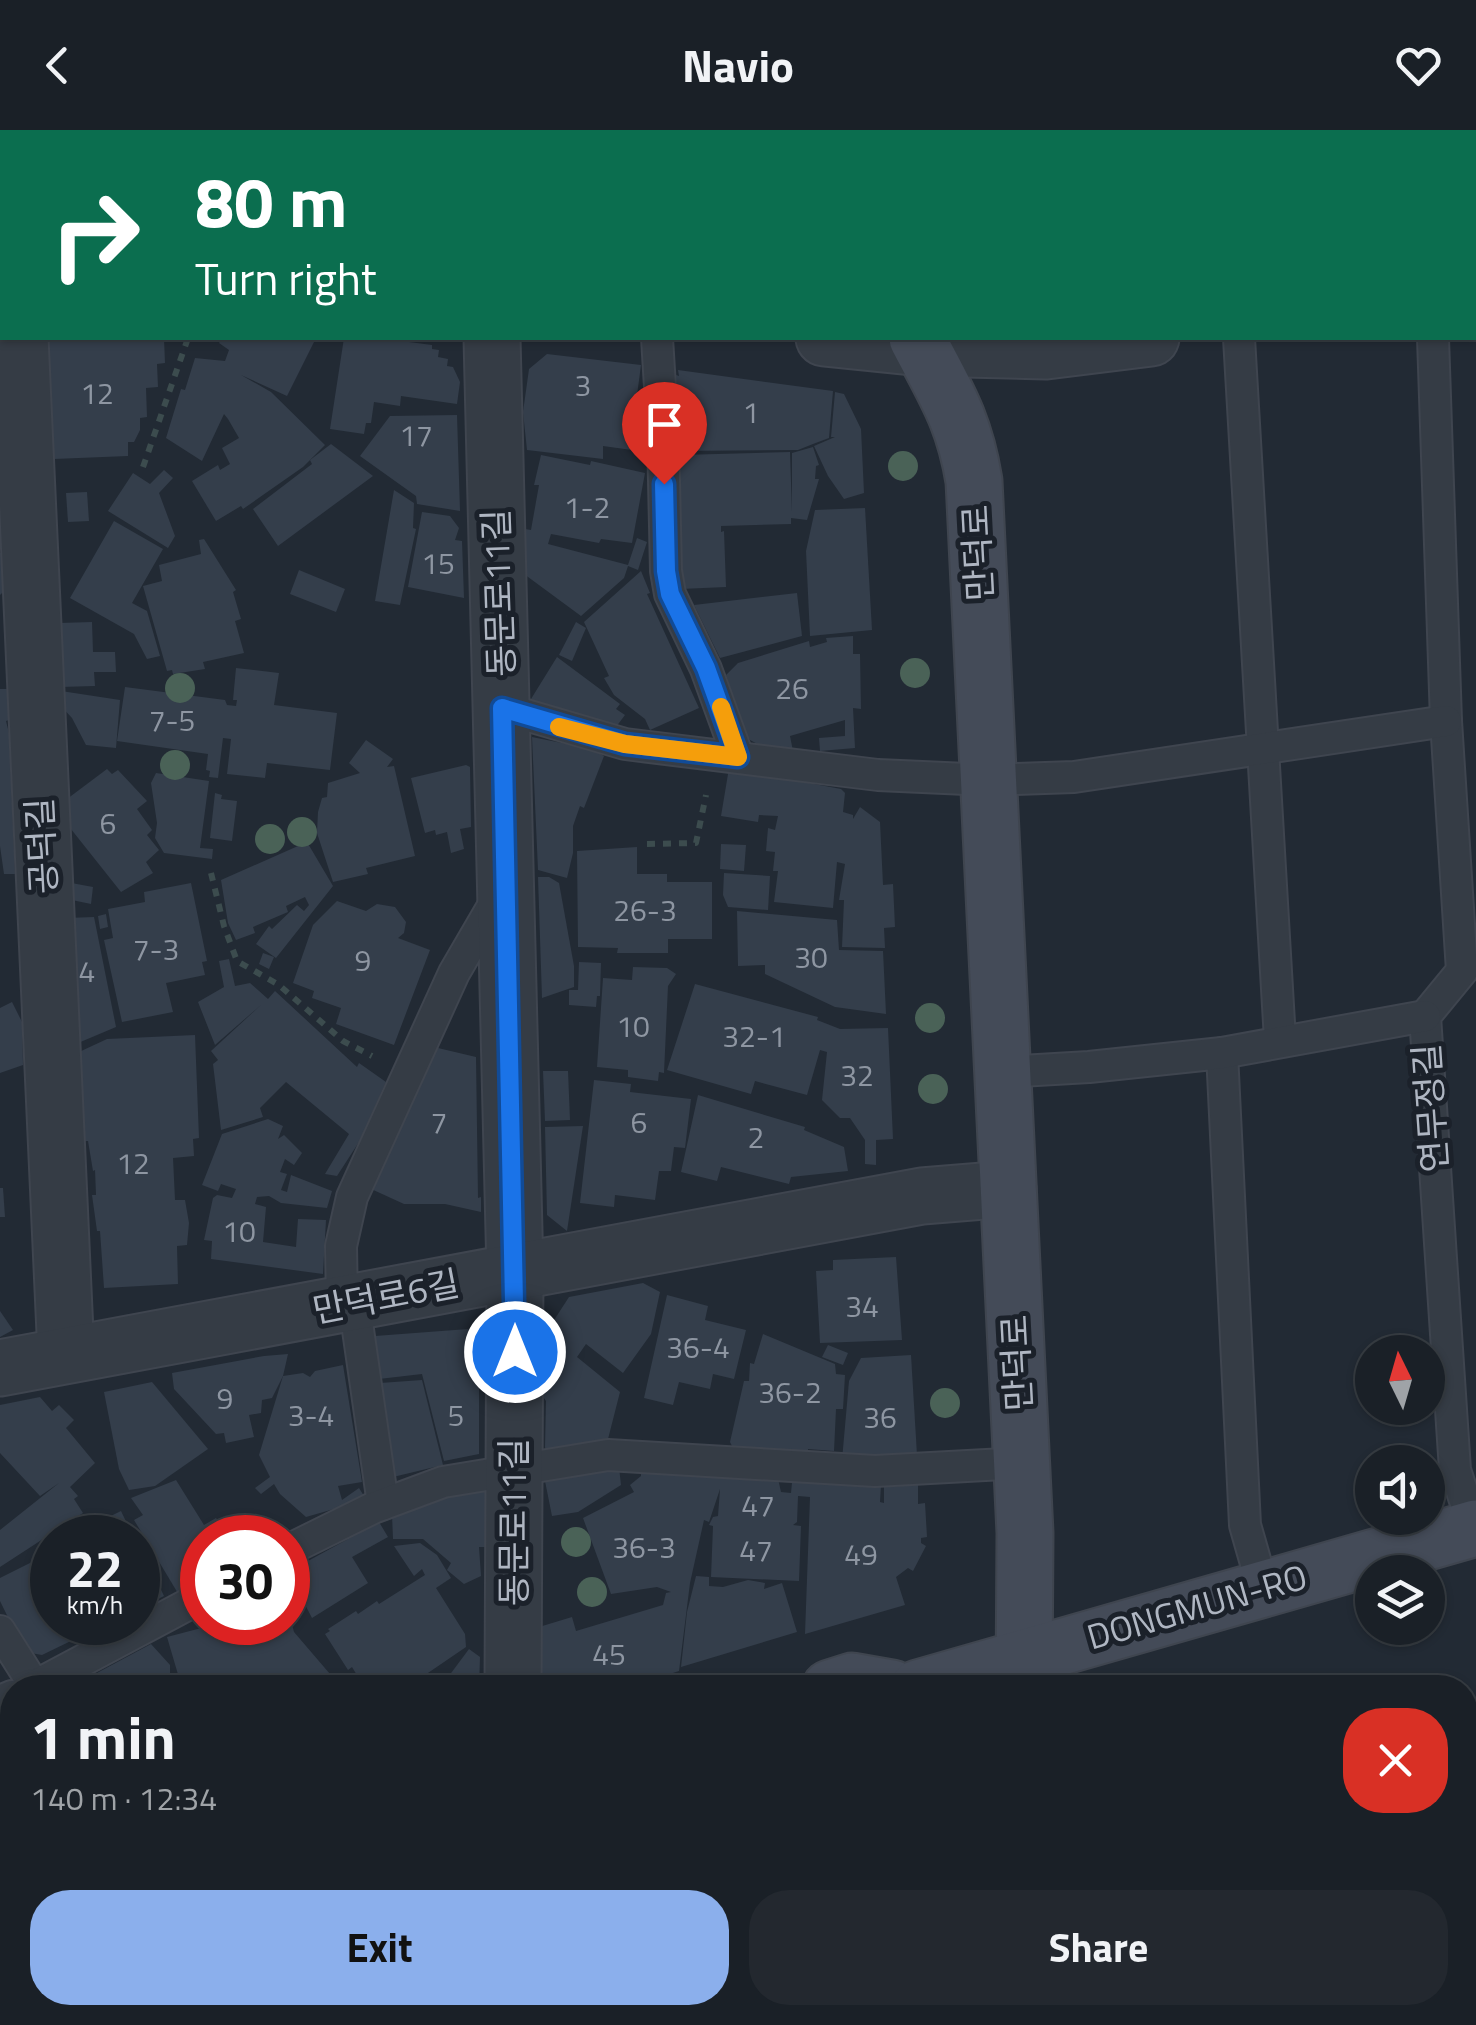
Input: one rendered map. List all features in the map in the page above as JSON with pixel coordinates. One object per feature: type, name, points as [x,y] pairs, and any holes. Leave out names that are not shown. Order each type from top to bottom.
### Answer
[{"type":"main road","name":"만덕로","points":[[921,341],[953,402],[968,442],[974,481],[1022,1463],[1025,1671]]},
{"type":"main road","name":"DONGMUN-RO","points":[[1000,1675],[1025,1671],[1264,1588],[1475,1528]]},
{"type":"street","name":"공덕길","points":[[20,340],[66,1355]]},
{"type":"street","name":"동문로11길","points":[[492,340],[514,1272],[513,1675]]},
{"type":"street","points":[[889,340],[1046,351],[1135,340]]},
{"type":"street","name":"만덕로6길","points":[[0,1368],[922,1196],[1008,1189]]},
{"type":"lane","points":[[657,340],[668,582],[678,614],[718,698],[725,756]]},
{"type":"lane","points":[[1239,340],[1280,1040]]},
{"type":"lane","name":"연무정길","points":[[1433,340],[1446,721],[1462,971],[1425,1016],[1455,1470],[1475,1528]]},
{"type":"lane","points":[[502,708],[625,744],[878,775],[989,780],[1074,777],[1446,721]]},
{"type":"lane","points":[[383,1504],[340,1267],[345,1219],[454,973],[506,885]]},
{"type":"lane","points":[[1003,1072],[1222,1052],[1425,1016]]},
{"type":"lane","points":[[1222,1052],[1246,1525],[1264,1588]]},
{"type":"lane","points":[[310,1539],[383,1504],[443,1482],[620,1454],[875,1471],[1022,1463]]},
{"type":"lane","points":[[55,1675],[180,1609]]},
{"type":"lane","points":[[0,1631],[22,1675]]},
{"type":"path","points":[[143,467],[187,340]]},
{"type":"path","points":[[647,844],[696,843],[725,756]]},
{"type":"path","points":[[211,872],[237,961],[278,985],[344,1041],[407,1072]]},
{"type":"building","points":[[47,340],[164,340],[165,363],[157,364],[158,387],[146,388],[147,417],[140,418],[134,442],[128,442],[128,456],[54,459]]},
{"type":"building","points":[[315,340],[287,396],[241,375],[271,392],[325,445],[303,467],[243,509],[241,506],[216,521],[192,481],[218,465],[220,470],[230,464],[222,448],[239,438],[228,419],[224,414],[202,461],[166,438],[195,358],[225,361],[229,350],[219,343]]},
{"type":"building","points":[[344,340],[410,340],[432,345],[432,349],[439,350],[438,357],[448,359],[447,366],[453,367],[460,382],[457,404],[401,396],[400,406],[374,402],[371,423],[366,423],[364,434],[330,429]]},
{"type":"building","points":[[547,354],[641,365],[636,403],[642,403],[639,451],[603,446],[603,459],[527,450],[523,412],[529,369]]},
{"type":"building","points":[[678,370],[833,391],[829,438],[798,450],[678,451]]},
{"type":"building","points":[[835,392],[844,394],[861,429],[864,493],[844,499],[814,446],[835,437],[831,437]]},
{"type":"building","points":[[457,415],[460,511],[417,504],[416,496],[360,456],[390,416]]},
{"type":"building","points":[[331,444],[373,476],[278,546],[253,509],[312,464],[310,460]]},
{"type":"building","points":[[813,447],[819,465],[815,479],[819,479],[807,520],[791,518],[791,524],[721,526],[726,587],[681,589],[680,455],[790,452],[792,512],[792,453]]},
{"type":"building","points":[[541,455],[645,473],[632,543],[601,539],[599,543],[551,534],[548,544],[628,565],[637,538],[647,542],[638,570],[628,566],[624,578],[581,616],[524,574],[525,529],[531,530]]},
{"type":"building","points":[[164,470],[173,478],[159,493],[175,536],[168,548],[108,511],[133,473],[150,484]]},
{"type":"building","points":[[394,490],[414,503],[416,529],[400,605],[375,601]]},
{"type":"building","points":[[87,492],[89,521],[68,522],[66,493]]},
{"type":"building","points":[[865,508],[872,630],[810,636],[806,551],[815,510]]},
{"type":"building","points":[[422,512],[450,516],[459,528],[455,540],[462,541],[464,598],[408,587]]},
{"type":"building","points":[[114,521],[163,549],[132,603],[147,611],[160,656],[147,659],[134,634],[70,598]]},
{"type":"building","points":[[204,539],[236,590],[233,592],[241,619],[235,621],[244,653],[203,662],[205,669],[173,674],[172,670],[167,671],[143,586],[162,581],[159,565],[201,554],[199,540]]},
{"type":"building","points":[[3,552],[5,590],[0,595],[0,553]]},
{"type":"building","points":[[299,570],[345,589],[336,612],[290,594]]},
{"type":"building","points":[[641,571],[650,593],[647,594],[699,708],[650,730],[645,719],[614,695],[584,622]]},
{"type":"building","points":[[797,593],[802,636],[720,658],[694,605]]},
{"type":"building","points":[[92,622],[93,652],[115,652],[116,672],[94,672],[95,686],[60,687],[59,623]]},
{"type":"building","points":[[576,622],[586,628],[572,661],[559,655]]},
{"type":"building","points":[[853,636],[853,654],[860,654],[861,709],[853,708],[855,748],[820,751],[819,738],[845,736],[845,720],[790,736],[793,751],[767,749],[750,740],[726,675],[738,663],[809,641],[810,647],[827,642],[826,638]]},
{"type":"building","points":[[557,657],[620,704],[616,709],[625,715],[613,731],[562,716],[531,699]]},
{"type":"building","points":[[236,668],[279,673],[274,705],[337,713],[330,770],[267,763],[265,778],[227,774],[231,739],[223,738],[218,778],[209,777],[208,754],[117,741],[125,687],[225,700],[227,705],[236,706]]},
{"type":"building","points":[[0,689],[8,689],[6,721],[15,874],[4,874],[0,846]]},
{"type":"building","points":[[61,691],[120,700],[116,748],[86,745],[60,705]]},
{"type":"building","points":[[532,737],[592,749],[604,756],[573,826],[573,853],[567,878],[538,870]]},
{"type":"building","points":[[366,740],[393,759],[387,767],[394,766],[415,856],[366,868],[368,874],[333,882],[317,833],[318,812],[322,798],[327,797],[328,783],[360,773],[349,763]]},
{"type":"building","points":[[470,767],[471,827],[460,829],[464,849],[451,853],[447,832],[425,833],[411,778]]},
{"type":"building","points":[[729,768],[841,789],[845,793],[843,812],[853,815],[853,819],[860,807],[880,822],[883,885],[893,884],[895,927],[884,928],[885,948],[842,947],[844,900],[839,900],[845,864],[837,862],[833,908],[774,902],[778,871],[773,871],[775,852],[766,851],[768,828],[775,830],[778,816],[759,815],[758,822],[721,816]]},
{"type":"building","points":[[107,769],[112,774],[118,770],[147,801],[137,809],[152,830],[147,835],[159,850],[146,862],[153,873],[121,892],[63,819],[63,802]]},
{"type":"building","points":[[156,773],[209,781],[200,848],[213,849],[212,859],[164,853],[155,838],[157,823],[151,783]]},
{"type":"building","points":[[215,793],[222,795],[221,799],[237,801],[232,841],[210,838]]},
{"type":"building","points":[[307,842],[333,886],[276,958],[256,944],[269,926],[272,929],[297,905],[304,911],[309,905],[305,897],[286,906],[288,912],[253,927],[255,933],[236,940],[228,923],[221,880]]},
{"type":"building","points":[[721,844],[746,845],[744,871],[720,869]]},
{"type":"building","points":[[637,847],[637,874],[667,874],[667,882],[712,882],[712,939],[668,939],[668,953],[617,953],[618,948],[578,947],[577,851]]},
{"type":"building","points":[[724,873],[770,876],[768,910],[728,907],[723,895]]},
{"type":"building","points":[[538,877],[549,877],[559,883],[574,966],[574,987],[542,998]]},
{"type":"building","points":[[66,882],[93,887],[91,904],[67,899]]},
{"type":"building","points":[[191,883],[207,961],[202,962],[205,975],[166,983],[173,1012],[122,1022],[104,940],[113,938],[108,909],[145,902],[144,892]]},
{"type":"building","points":[[337,901],[366,911],[377,904],[395,907],[406,922],[404,933],[398,938],[430,950],[394,1045],[336,1024],[341,1008],[312,998],[314,991],[293,983],[313,925]]},
{"type":"building","points":[[737,911],[837,920],[839,950],[883,951],[886,1014],[835,1007],[765,974],[765,965],[738,966]]},
{"type":"building","points":[[106,914],[108,927],[100,929],[98,916]]},
{"type":"building","points":[[94,917],[116,1027],[71,1046],[67,918]]},
{"type":"building","points":[[263,953],[274,957],[269,969],[259,964]]},
{"type":"building","points":[[229,959],[235,986],[250,983],[268,999],[275,991],[357,1067],[359,1063],[386,1082],[359,1142],[337,1176],[325,1174],[349,1134],[286,1082],[260,1108],[263,1117],[221,1130],[213,1064],[218,1060],[211,1051],[262,1004],[215,1045],[198,1002],[224,987],[219,961]]},
{"type":"building","points":[[579,962],[601,963],[596,1007],[569,1005],[569,990],[578,990]]},
{"type":"building","points":[[633,967],[667,968],[676,974],[668,986],[664,1073],[659,1072],[658,1081],[628,1077],[628,1070],[597,1067],[603,978],[632,980]]},
{"type":"building","points":[[695,984],[818,1017],[817,1020],[840,1029],[888,1028],[893,1139],[876,1140],[876,1165],[865,1164],[865,1140],[850,1118],[840,1118],[822,1100],[827,1052],[820,1050],[807,1095],[755,1081],[751,1094],[667,1070]]},
{"type":"building","points":[[12,1002],[22,1022],[23,1065],[0,1073],[0,1008]]},
{"type":"building","points":[[195,1035],[199,1138],[193,1139],[194,1156],[173,1158],[175,1200],[185,1200],[189,1223],[187,1245],[177,1246],[178,1284],[104,1288],[100,1231],[92,1195],[96,1195],[95,1170],[88,1141],[81,1141],[79,1052],[107,1039]]},
{"type":"building","points":[[438,1048],[476,1057],[481,1212],[445,1204],[404,1204],[369,1188]]},
{"type":"building","points":[[543,1071],[568,1071],[570,1120],[545,1121]]},
{"type":"building","points":[[594,1080],[631,1084],[630,1092],[691,1099],[685,1148],[674,1147],[671,1171],[659,1171],[655,1200],[615,1195],[614,1207],[580,1203]]},
{"type":"building","points":[[698,1095],[805,1127],[804,1130],[844,1147],[848,1171],[791,1177],[789,1184],[721,1167],[717,1181],[681,1172]]},
{"type":"building","points":[[268,1119],[283,1126],[278,1139],[284,1135],[302,1153],[294,1165],[285,1159],[280,1172],[287,1174],[281,1190],[287,1192],[291,1175],[332,1191],[327,1208],[257,1197],[255,1204],[266,1207],[263,1242],[296,1247],[298,1219],[326,1220],[323,1274],[211,1259],[212,1241],[204,1240],[213,1198],[232,1198],[236,1189],[221,1184],[218,1191],[202,1185],[222,1134]]},
{"type":"building","points":[[583,1126],[567,1231],[547,1215],[545,1127]]},
{"type":"building","points":[[3,1188],[5,1217],[0,1217]]},
{"type":"building","points":[[896,1257],[902,1340],[820,1343],[816,1271],[833,1270],[833,1260]]},
{"type":"building","points":[[643,1283],[660,1292],[651,1334],[623,1373],[586,1344],[577,1357],[620,1392],[607,1443],[619,1467],[621,1485],[578,1512],[552,1516],[544,1476],[550,1475],[545,1447],[546,1401],[542,1395],[547,1331],[569,1297]]},
{"type":"building","points":[[667,1295],[708,1306],[705,1320],[746,1330],[734,1379],[713,1374],[710,1389],[679,1382],[673,1405],[644,1398]]},
{"type":"building","points":[[0,1311],[13,1330],[0,1337]]},
{"type":"building","points":[[468,1329],[479,1339],[479,1454],[444,1461],[422,1374],[379,1379],[375,1336]]},
{"type":"building","points":[[763,1334],[835,1364],[836,1374],[845,1375],[843,1409],[836,1409],[834,1451],[808,1449],[808,1457],[773,1456],[781,1492],[791,1493],[793,1472],[881,1485],[880,1502],[884,1503],[884,1487],[918,1485],[918,1504],[925,1503],[927,1537],[921,1538],[926,1546],[913,1571],[908,1568],[896,1577],[905,1605],[805,1634],[810,1497],[798,1496],[797,1522],[793,1525],[801,1526],[799,1581],[711,1577],[713,1526],[709,1525],[718,1516],[720,1489],[709,1522],[704,1520],[690,1583],[679,1671],[667,1675],[540,1675],[539,1627],[572,1617],[576,1631],[663,1605],[666,1593],[671,1592],[657,1587],[611,1594],[583,1518],[634,1492],[630,1485],[641,1476],[640,1442],[728,1450],[738,1456],[740,1447],[730,1442],[744,1381],[749,1381],[750,1363],[754,1364]]},
{"type":"building","points":[[828,1345],[848,1353],[843,1365],[822,1357]]},
{"type":"building","points":[[288,1354],[272,1398],[262,1400],[261,1413],[249,1415],[254,1437],[226,1443],[224,1433],[216,1434],[174,1389],[172,1373]]},
{"type":"building","points":[[911,1355],[917,1455],[842,1460],[849,1381],[861,1358]]},
{"type":"building","points":[[343,1365],[362,1482],[338,1486],[342,1500],[359,1488],[364,1496],[342,1509],[310,1516],[280,1494],[274,1484],[261,1494],[255,1488],[270,1477],[259,1455],[283,1376],[303,1373],[310,1377],[315,1371]]},
{"type":"building","points":[[422,1380],[443,1465],[393,1477],[380,1383]]},
{"type":"building","points":[[152,1382],[208,1449],[155,1486],[129,1490],[119,1469],[104,1392]]},
{"type":"building","points":[[40,1397],[52,1411],[59,1405],[74,1420],[66,1428],[95,1463],[70,1487],[78,1496],[74,1499],[83,1513],[30,1515],[30,1547],[0,1567],[0,1530],[59,1483],[40,1496],[0,1453],[0,1405]]},
{"type":"building","points":[[176,1480],[198,1515],[180,1515],[179,1595],[160,1563],[160,1515],[143,1515],[131,1498]]},
{"type":"building","points":[[486,1491],[487,1547],[479,1547],[481,1576],[464,1584],[447,1570],[451,1563],[423,1539],[393,1539],[392,1515],[446,1496]]},
{"type":"building","points":[[379,1522],[388,1537],[352,1557],[368,1583],[312,1618],[310,1560]]},
{"type":"building","points":[[420,1543],[437,1555],[451,1578],[436,1588],[465,1634],[466,1647],[425,1675],[357,1675],[352,1667],[348,1670],[325,1634],[356,1611],[358,1614],[377,1601],[379,1604],[425,1575],[422,1569],[414,1576],[394,1546]]},
{"type":"building","points":[[30,1563],[30,1645],[63,1645],[42,1655],[25,1652],[0,1601],[0,1578]]},
{"type":"building","points":[[696,1576],[709,1577],[709,1586],[723,1587],[748,1580],[765,1583],[764,1589],[782,1583],[797,1632],[681,1667],[687,1612]]},
{"type":"building","points":[[180,1634],[180,1645],[305,1645],[331,1675],[178,1675],[167,1637]]},
{"type":"building","points":[[152,1645],[170,1665],[170,1675],[93,1675]]},
{"type":"building","points":[[469,1649],[480,1657],[479,1675],[450,1675]]},
{"type":"slow traffic","points":[[559,727],[625,744],[738,757],[721,707]]},
{"type":"route","points":[[515,1352],[502,708],[580,734],[625,744],[738,757],[706,668],[670,594],[664,484]]}]
